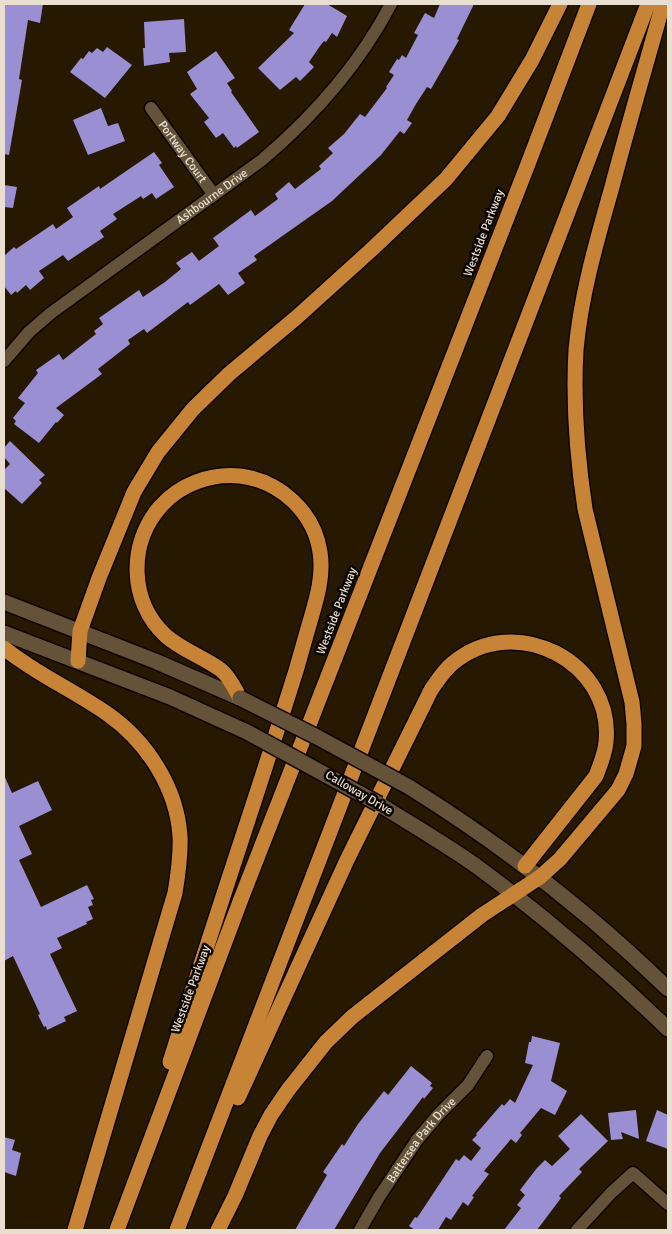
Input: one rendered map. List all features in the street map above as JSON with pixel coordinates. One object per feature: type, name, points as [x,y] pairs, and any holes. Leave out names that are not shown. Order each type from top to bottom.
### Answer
[{"type":"highway","points":[[78,661],[80,631],[106,561],[134,492],[158,452],[193,409],[229,374],[297,317],[446,179],[498,116],[532,60],[560,4]]},
{"type":"highway","name":"Westside Parkway","points":[[117,1230],[240,899],[589,4]]},
{"type":"highway","points":[[178,1227],[648,4]]},
{"type":"highway","points":[[218,1230],[271,1116],[298,1077],[326,1042],[352,1017],[482,915],[540,877],[560,859],[618,790],[626,774],[634,746],[632,702],[585,509],[576,435],[576,367],[582,306],[592,256],[663,4]]},
{"type":"highway","points":[[117,1230],[205,948],[240,848],[296,671],[322,566],[320,550],[309,521],[289,497],[264,482],[247,477],[217,476],[200,480],[171,496],[151,518],[139,546],[136,564],[137,579],[147,610],[154,623],[180,646],[223,671],[240,698]]},
{"type":"highway","points":[[178,1227],[347,860],[432,690],[442,674],[467,653],[486,645],[503,641],[539,644],[574,665],[586,676],[596,692],[606,726],[603,758],[596,776],[525,866]]},
{"type":"highway","points":[[4,648],[19,660],[110,716],[129,731],[156,764],[165,782],[177,816],[180,836],[175,893],[75,1230]]},
{"type":"main road","points":[[4,602],[204,681],[348,753],[409,787],[450,813],[540,877],[668,988]]},
{"type":"main road","name":"Calloway Drive","points":[[4,633],[170,697],[247,732],[338,781],[397,816],[477,867],[514,895],[572,942],[668,1029]]},
{"type":"street","name":"Ashbourne Drive","points":[[4,361],[29,332],[51,313],[262,160],[294,133],[339,84],[364,50],[391,4]]},
{"type":"street","name":"Portway Court","points":[[151,108],[214,195]]},
{"type":"street","name":"Battersea Park Drive","points":[[360,1230],[383,1190],[417,1140],[438,1114],[468,1085],[487,1056]]},
{"type":"street","points":[[577,1230],[611,1193],[633,1173],[668,1204]]},
{"type":"building","points":[[4,4],[43,4],[40,23],[28,20],[19,79],[22,80],[9,155],[4,154]]},
{"type":"building","points":[[305,4],[327,4],[347,16],[337,37],[332,33],[309,62],[314,67],[300,81],[296,77],[280,90],[258,68],[294,33],[289,30]]},
{"type":"building","points":[[440,4],[474,4],[457,39],[459,40],[431,89],[427,87],[407,120],[412,123],[404,134],[400,131],[381,155],[332,201],[254,256],[257,260],[238,273],[245,283],[228,295],[219,284],[190,305],[188,302],[147,333],[144,329],[128,340],[130,344],[98,369],[102,374],[56,408],[64,415],[39,443],[14,424],[16,421],[13,418],[25,403],[18,398],[38,373],[36,370],[59,354],[63,360],[96,334],[94,331],[103,324],[99,318],[139,290],[143,297],[165,282],[181,269],[176,263],[192,252],[199,261],[219,246],[213,238],[251,210],[255,216],[278,199],[275,194],[289,182],[295,189],[321,169],[319,166],[333,153],[328,148],[344,134],[360,114],[365,117],[387,88],[394,75],[389,72],[397,59],[399,60],[402,55],[406,58],[418,35],[414,33],[425,13],[434,18]]},
{"type":"building","points":[[184,19],[186,52],[169,53],[170,62],[144,66],[144,22]]},
{"type":"building","points":[[107,47],[132,65],[105,98],[70,72],[89,51],[92,53],[97,48],[103,52]]},
{"type":"building","points":[[216,51],[235,78],[227,83],[231,92],[259,132],[237,148],[236,146],[234,148],[223,133],[216,138],[204,122],[209,118],[190,94],[197,89],[187,72]]},
{"type":"building","points":[[101,108],[108,126],[118,123],[125,141],[88,155],[73,120]]},
{"type":"building","points":[[154,152],[162,163],[159,165],[174,187],[156,199],[152,193],[143,199],[141,196],[113,214],[117,219],[100,231],[104,237],[68,261],[63,255],[39,271],[44,278],[30,290],[26,285],[17,293],[16,291],[11,295],[4,286],[4,256],[14,247],[16,249],[53,224],[56,229],[73,217],[67,208],[99,186],[100,189]]},
{"type":"building","points":[[4,185],[17,187],[13,208],[4,207]]},
{"type":"building","points":[[10,441],[45,475],[39,480],[42,483],[22,504],[4,488],[4,470],[10,464],[4,457],[4,448]]},
{"type":"building","points":[[4,775],[12,793],[38,781],[52,810],[19,826],[32,854],[19,860],[41,907],[87,885],[94,899],[91,900],[93,905],[88,907],[93,919],[86,922],[87,924],[57,938],[62,948],[50,954],[77,1011],[64,1017],[66,1021],[47,1030],[38,1015],[40,1014],[13,956],[4,961]]},
{"type":"building","points":[[532,1036],[560,1043],[551,1081],[567,1091],[555,1115],[541,1108],[520,1133],[522,1135],[516,1143],[511,1139],[484,1171],[489,1174],[472,1196],[474,1197],[468,1206],[463,1202],[451,1220],[446,1217],[438,1230],[415,1230],[409,1226],[415,1217],[417,1218],[456,1159],[459,1161],[464,1155],[471,1161],[481,1148],[472,1140],[476,1134],[502,1104],[504,1106],[510,1099],[515,1103],[533,1065],[525,1063]]},
{"type":"building","points":[[411,1066],[432,1083],[430,1086],[433,1088],[424,1099],[423,1097],[380,1153],[334,1230],[295,1230],[327,1175],[323,1172],[342,1144],[344,1146],[358,1124],[384,1091],[388,1095]]},
{"type":"building","points":[[636,1110],[639,1139],[621,1132],[623,1139],[611,1140],[608,1113]]},
{"type":"building","points":[[657,1110],[668,1115],[668,1149],[646,1141]]},
{"type":"building","points":[[581,1114],[608,1141],[579,1169],[582,1172],[559,1196],[561,1198],[537,1230],[504,1230],[521,1208],[517,1205],[525,1195],[520,1190],[537,1168],[545,1160],[552,1166],[570,1149],[558,1136]]},
{"type":"building","points":[[4,1137],[15,1140],[12,1150],[21,1153],[16,1176],[4,1172]]}]
